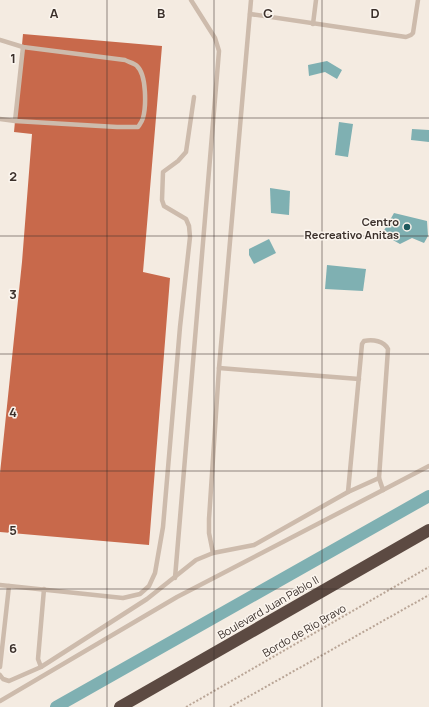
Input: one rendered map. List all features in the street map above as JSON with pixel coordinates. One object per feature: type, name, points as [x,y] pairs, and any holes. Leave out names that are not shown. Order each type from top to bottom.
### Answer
[{"type":"highway","name":"Boulevard Juan Pablo II","points":[[120,707],[429,530]]},
{"type":"lane","points":[[175,578],[219,51],[215,38],[191,0]]},
{"type":"lane","points":[[213,553],[209,533],[209,519],[219,368],[251,0]]},
{"type":"lane","points":[[313,24],[316,0]]},
{"type":"lane","points":[[250,14],[406,37],[411,35],[413,32],[418,0]]},
{"type":"lane","points":[[0,40],[24,47],[125,60],[137,66],[143,79],[145,92],[142,121],[138,126],[117,128],[0,119]]},
{"type":"lane","points":[[15,121],[24,47]]},
{"type":"lane","points":[[0,585],[123,598],[140,594],[148,586],[155,573],[163,527],[180,326],[190,237],[190,226],[186,219],[164,206],[162,200],[163,172],[178,161],[186,152],[194,97]]},
{"type":"lane","points":[[348,492],[362,344],[364,341],[369,340],[382,342],[388,349],[379,478],[383,490]]},
{"type":"lane","points":[[219,368],[359,379]]},
{"type":"lane","points":[[0,702],[177,597],[429,466]]},
{"type":"lane","points":[[0,675],[3,679],[9,681],[41,667],[147,600],[196,560],[213,553],[254,545],[348,492],[379,478]]},
{"type":"lane","points":[[0,667],[9,586]]},
{"type":"lane","points":[[41,667],[38,659],[44,589]]},
{"type":"path","name":"Bordo de Rio Bravo","points":[[186,707],[429,567]]},
{"type":"path","points":[[230,707],[429,595]]},
{"type":"water","points":[[327,61],[342,70],[337,79],[325,72],[309,76],[308,65]]},
{"type":"water","points":[[339,122],[353,124],[348,157],[335,155]]},
{"type":"water","points":[[412,129],[429,130],[429,142],[411,140]]},
{"type":"water","name":"Centro Recreativo Anitas","points":[[270,188],[290,191],[289,215],[271,213]]},
{"type":"water","name":"Centro Recreativo Anitas","points":[[394,213],[427,221],[428,236],[424,243],[412,238],[400,244],[382,234]]},
{"type":"water","name":"Centro Recreativo Anitas","points":[[269,239],[276,253],[254,264],[249,255],[249,249]]},
{"type":"water","points":[[327,265],[366,269],[363,291],[325,289]]},
{"type":"building","points":[[23,34],[162,46],[143,272],[170,278],[149,545],[0,532],[0,473],[22,262],[32,134],[14,132]]},
{"type":"waterway","points":[[56,707],[429,496]]},
{"type":"place","name":"Centro Recreativo Anitas","points":[[407,227]]}]
